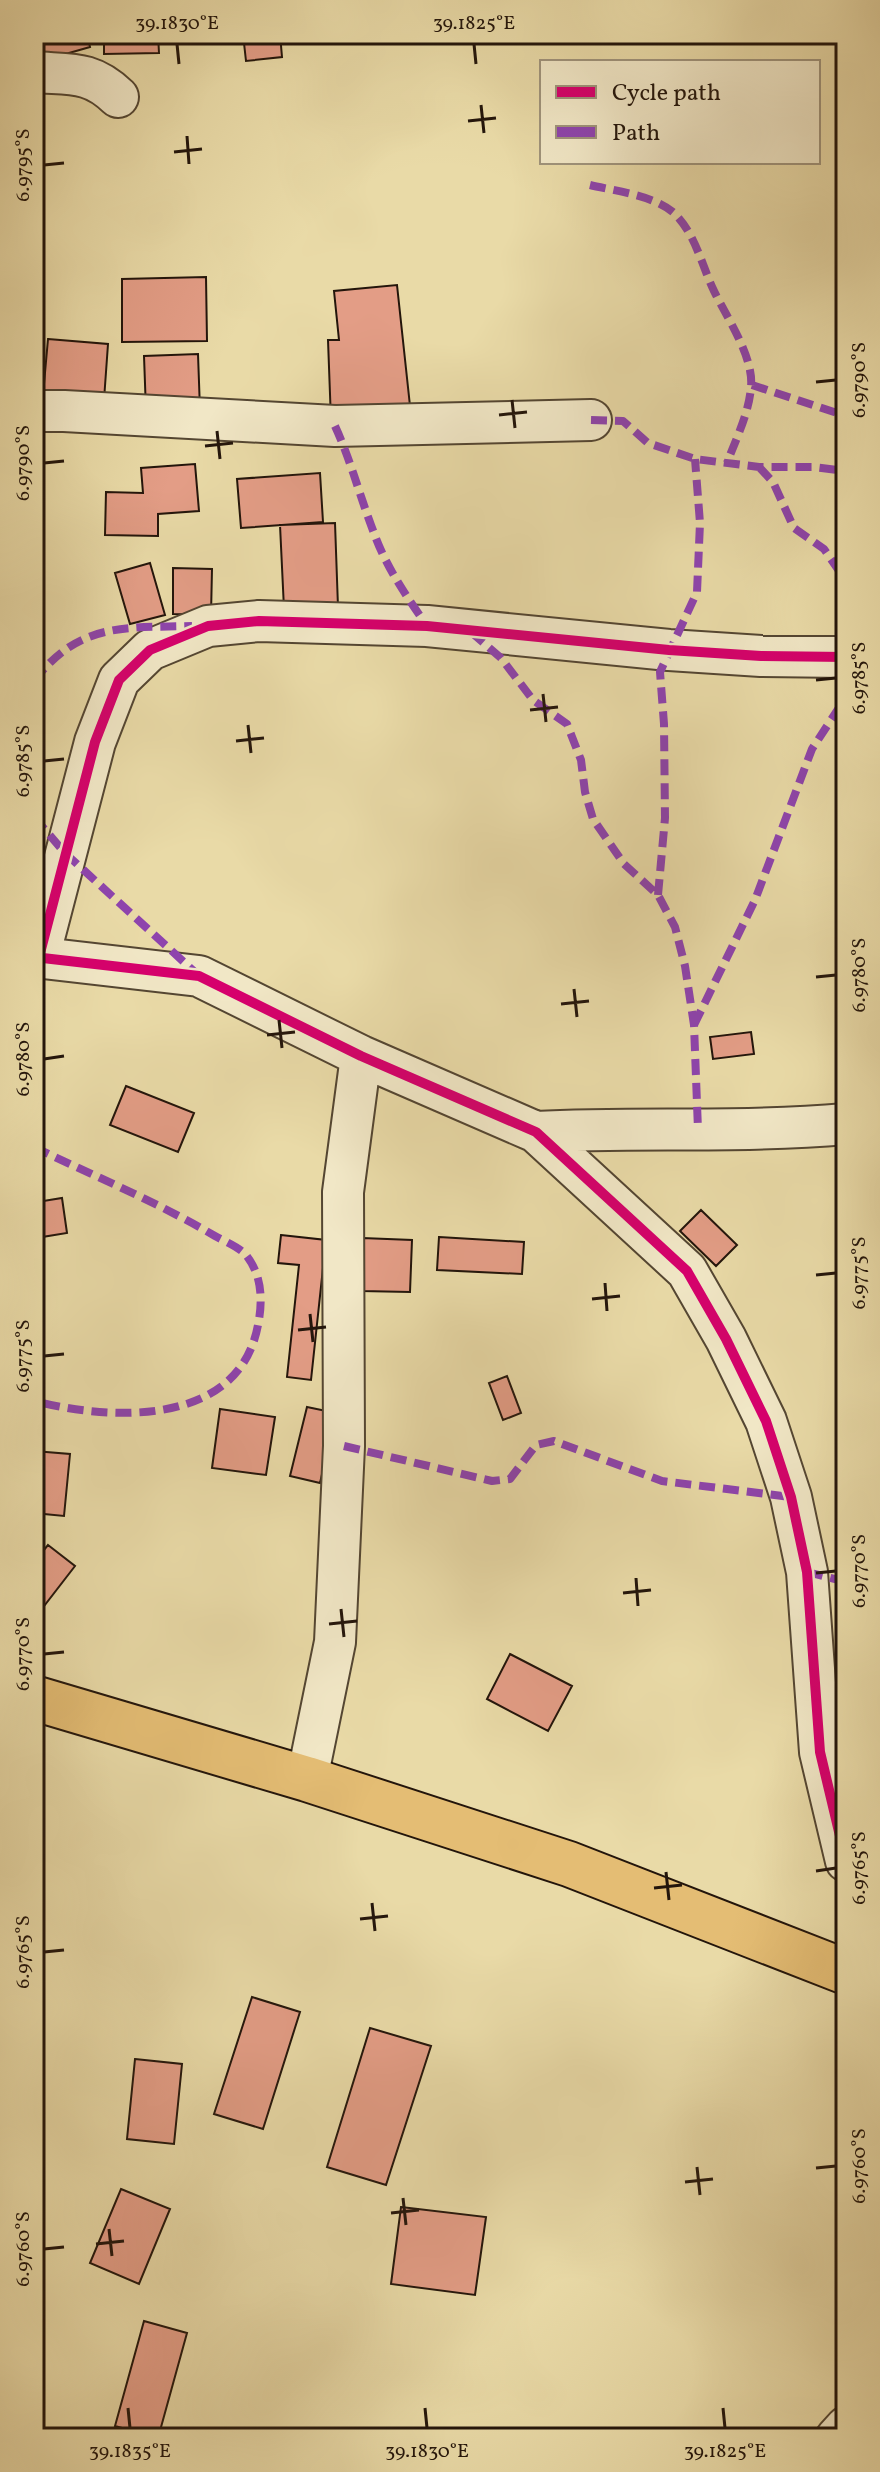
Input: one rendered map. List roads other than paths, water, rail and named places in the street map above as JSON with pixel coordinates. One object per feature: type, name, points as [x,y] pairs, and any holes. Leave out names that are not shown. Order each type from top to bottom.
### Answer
[{"type":"main road","points":[[34,1698],[307,1779],[569,1864],[846,1972]]},
{"type":"street","points":[[34,72],[91,77],[118,97]]},
{"type":"street","points":[[34,411],[335,426],[591,420]]},
{"type":"street","points":[[846,657],[669,650],[427,626],[259,621],[208,626],[150,650],[119,680],[95,742],[36,957],[199,976],[361,1056],[536,1132],[687,1271],[726,1339],[766,1421],[791,1497],[807,1572],[820,1752],[846,1861]]},
{"type":"street","points":[[307,1779],[335,1642],[344,1446],[343,1192],[361,1056]]},
{"type":"street","points":[[536,1132],[785,1128],[846,1124]]},
{"type":"street","points":[[836,2438],[846,2427]]}]
